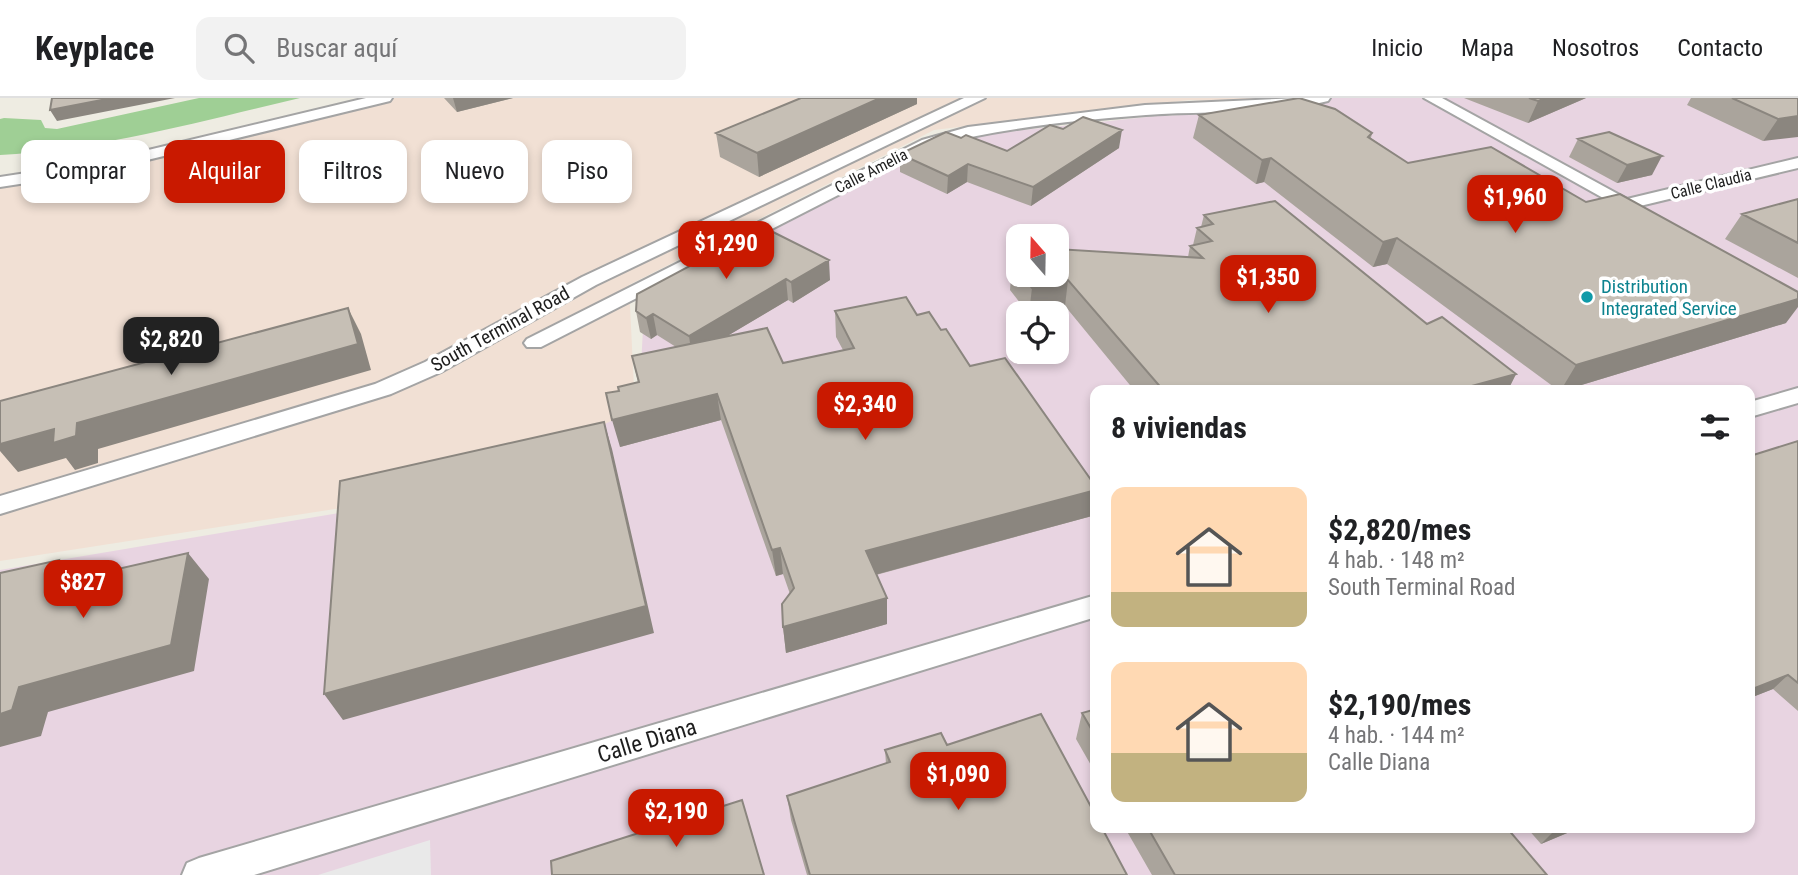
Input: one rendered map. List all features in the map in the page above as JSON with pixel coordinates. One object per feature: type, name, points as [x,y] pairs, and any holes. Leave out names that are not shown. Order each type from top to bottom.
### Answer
[{"type":"street","points":[[0,166],[113,150],[328,98]]},
{"type":"street","points":[[0,182],[111,164],[385,98]]},
{"type":"street","name":"South Terminal Road","points":[[0,505],[383,389],[433,367],[589,281],[939,113],[978,98]]},
{"type":"street","name":"Calle Amelia","points":[[534,344],[928,143],[968,132],[1145,110],[1292,104],[1324,98]]},
{"type":"street","points":[[1431,98],[1659,224]]},
{"type":"street","name":"Calle Claudia","points":[[1624,205],[1798,163]]},
{"type":"street","points":[[1755,408],[1798,395]]},
{"type":"street","name":"Calle Diana","points":[[199,875],[1090,608]]},
{"type":"shaded area","points":[[373,98],[1283,98],[1282,103],[1189,100],[934,130],[629,285],[635,409],[571,441],[380,502],[0,561],[0,178],[21,175],[21,203],[150,203],[150,151],[164,148],[164,203],[285,203],[285,140],[197,140]]},
{"type":"shaded area","points":[[1287,98],[1798,98],[1798,875],[0,875],[0,570],[464,492],[639,404],[645,291],[912,154],[967,136],[1157,116],[1286,111]]},
{"type":"shaded area","points":[[430,840],[431,875],[318,875]]},
{"type":"green space","points":[[199,98],[300,98],[114,140],[21,140],[21,153],[0,155],[0,119],[41,120],[45,128],[57,129]]},
{"type":"building","points":[[52,98],[112,98],[50,110]]},
{"type":"building","points":[[801,98],[880,98],[757,153],[716,133]]},
{"type":"building","points":[[1299,98],[1335,109],[1372,133],[1368,137],[1408,163],[1491,147],[1586,202],[1620,194],[1798,292],[1798,299],[1576,365],[1397,238],[1383,242],[1271,158],[1262,160],[1199,115]]},
{"type":"building","points":[[1732,98],[1798,98],[1798,116],[1778,119]]},
{"type":"building","points":[[1083,117],[1122,130],[1033,187],[968,164],[948,176],[900,154],[946,132],[961,138],[966,135],[1007,151],[1050,125],[1063,129]]},
{"type":"building","points":[[1609,132],[1662,156],[1627,165],[1578,139]]},
{"type":"building","points":[[1798,199],[1798,243],[1742,214]]},
{"type":"building","points":[[1275,201],[1427,324],[1442,317],[1516,374],[1475,385],[1159,385],[1069,281],[1069,250],[1203,258],[1190,246],[1212,241],[1197,228],[1213,224],[1204,215]]},
{"type":"building","points":[[763,227],[829,260],[791,282],[786,279],[689,336],[653,314],[646,318],[636,311],[637,294]]},
{"type":"building","points":[[906,297],[917,315],[929,312],[941,330],[946,329],[970,366],[1005,358],[1006,364],[1009,364],[1090,478],[1090,492],[866,551],[887,598],[783,627],[782,604],[794,588],[780,548],[772,550],[717,394],[612,420],[606,393],[619,391],[618,387],[639,382],[632,356],[767,328],[783,363],[854,348],[835,311]]},
{"type":"building","points":[[348,308],[358,344],[77,423],[76,436],[53,443],[54,429],[0,444],[0,401]]},
{"type":"building","points":[[604,422],[646,606],[324,694],[340,481]]},
{"type":"building","points":[[1798,441],[1798,683],[1788,675],[1755,688],[1755,454]]},
{"type":"building","points":[[188,553],[171,645],[19,687],[12,710],[0,714],[0,573],[59,560],[52,584]]},
{"type":"building","points":[[1090,711],[1090,727],[1082,713]]},
{"type":"building","points":[[1041,714],[1090,805],[1090,833],[1105,833],[1127,875],[810,875],[787,796],[890,762],[885,750],[941,733],[947,745]]},
{"type":"building","points":[[742,800],[764,875],[552,875],[551,861]]},
{"type":"building","points":[[1151,833],[1511,833],[1547,875],[1175,875]]},
{"type":"place","name":"Distribution Integrated Service","points":[[1587,297]]}]
